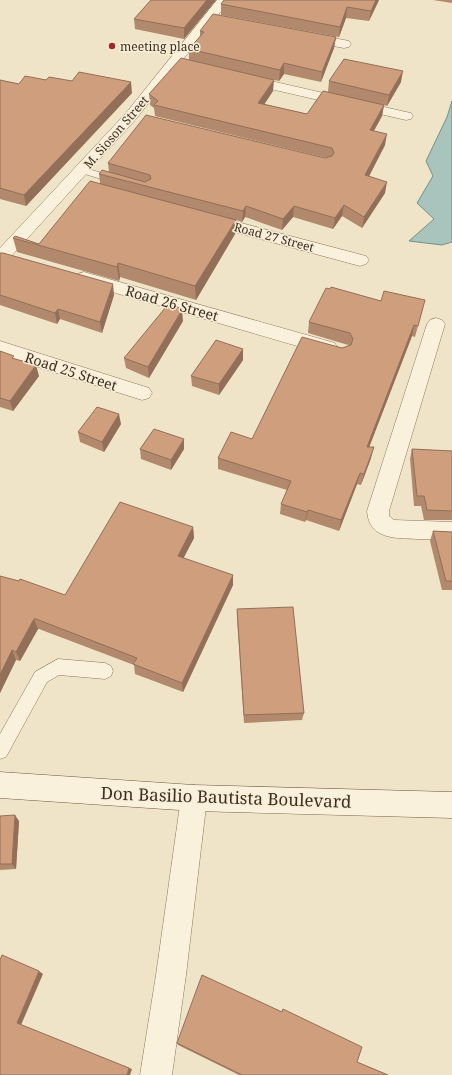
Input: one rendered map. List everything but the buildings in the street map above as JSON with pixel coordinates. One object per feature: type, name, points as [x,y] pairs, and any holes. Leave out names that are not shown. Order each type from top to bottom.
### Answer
[{"type":"street","name":"M. Sioson Street","points":[[7,257],[131,116],[224,0]]},
{"type":"street","points":[[210,18],[225,21]]},
{"type":"street","points":[[292,34],[344,44]]},
{"type":"street","points":[[174,62],[189,65]]},
{"type":"street","points":[[236,76],[406,116]]},
{"type":"street","points":[[131,116],[147,120]]},
{"type":"street","points":[[71,183],[128,191]]},
{"type":"street","name":"Road 27 Street","points":[[191,215],[360,260]]},
{"type":"street","name":"Road 26 Street","points":[[70,274],[341,351]]},
{"type":"street","points":[[436,324],[378,511],[378,516],[385,526],[391,529],[452,531]]},
{"type":"street","name":"Road 25 Street","points":[[0,348],[142,393]]},
{"type":"street","name":"Don Basilio Bautista Boulevard","points":[[0,785],[194,798],[452,805]]},
{"type":"street","points":[[156,1075],[171,975],[194,798]]},
{"type":"lane","points":[[82,170],[128,191]]},
{"type":"lane","points":[[0,752],[41,678],[48,672],[58,667],[104,671]]},
{"type":"water","points":[[452,101],[452,242],[442,245],[409,241],[434,219],[417,203],[433,176],[426,161],[447,117]]},
{"type":"place","name":"meeting place","points":[[112,46]]}]
